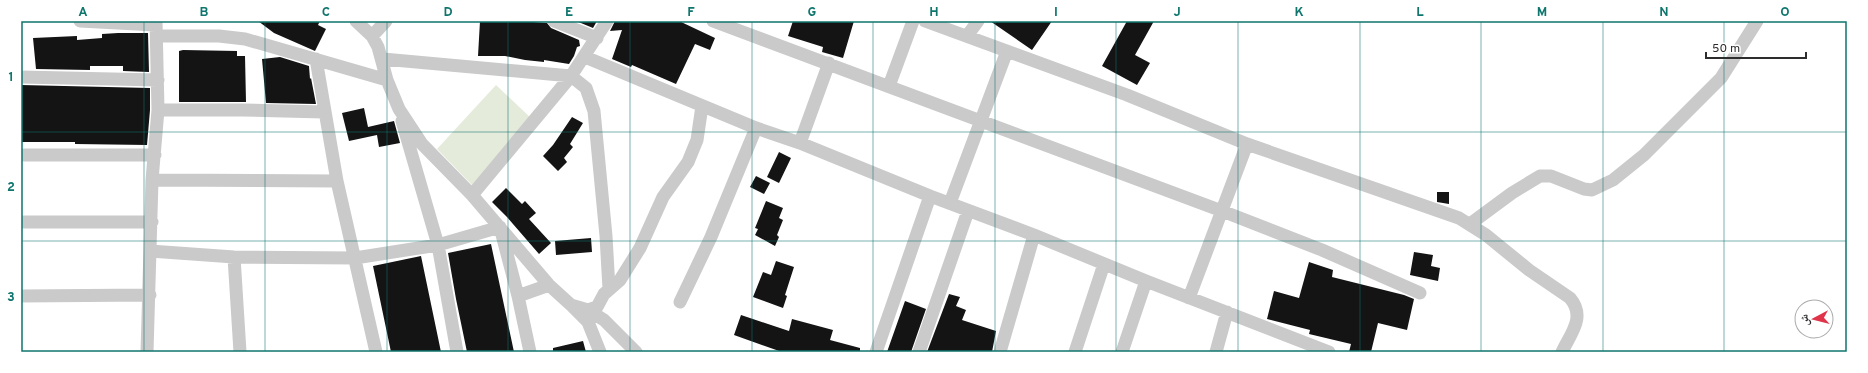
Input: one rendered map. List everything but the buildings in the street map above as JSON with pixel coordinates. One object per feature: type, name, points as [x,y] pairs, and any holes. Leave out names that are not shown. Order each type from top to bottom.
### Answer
[{"type":"street","points":[[80,21],[156,27],[245,39],[387,80]]},
{"type":"street","points":[[356,21],[372,36],[382,59],[387,80],[399,110],[438,246],[457,352]]},
{"type":"street","points":[[372,36],[386,21]]},
{"type":"street","points":[[554,21],[597,38]]},
{"type":"street","points":[[472,195],[571,76],[585,57],[607,21]]},
{"type":"street","points":[[713,21],[829,63],[979,121],[1222,211],[1322,250],[1420,292]]},
{"type":"street","points":[[889,86],[913,21]]},
{"type":"street","points":[[925,21],[1127,95],[1247,144],[1459,218],[1470,224],[1529,270],[1574,302],[1578,308],[1578,318],[1562,352]]},
{"type":"street","points":[[967,36],[978,21]]},
{"type":"street","points":[[1470,224],[1512,193],[1540,176],[1551,176],[1584,190],[1592,190],[1613,180],[1644,155],[1721,78],[1757,21]]},
{"type":"street","points":[[147,352],[150,294],[152,180],[158,110],[156,27]]},
{"type":"street","points":[[950,203],[979,121],[1007,51]]},
{"type":"street","points":[[585,57],[756,128],[800,143],[930,196],[1034,235],[1146,281],[1329,352]]},
{"type":"street","points":[[316,59],[337,181],[376,352]]},
{"type":"street","points":[[382,59],[571,76],[586,88],[594,111],[606,236],[609,289]]},
{"type":"street","points":[[800,143],[829,63]]},
{"type":"street","points":[[21,77],[158,80]]},
{"type":"street","points":[[588,310],[597,307],[599,300],[628,270],[640,248],[663,197],[688,162],[697,140],[702,106]]},
{"type":"street","points":[[158,110],[324,112]]},
{"type":"street","points":[[399,110],[422,144],[472,195],[550,285],[588,322],[600,352]]},
{"type":"street","points":[[680,302],[711,237],[756,128]]},
{"type":"street","points":[[1189,298],[1247,144]]},
{"type":"street","points":[[21,155],[155,155]]},
{"type":"street","points":[[152,180],[253,182],[337,181]]},
{"type":"street","points":[[876,352],[930,196]]},
{"type":"street","points":[[919,352],[968,211]]},
{"type":"street","points":[[21,222],[152,222]]},
{"type":"street","points":[[150,251],[234,256],[355,258],[438,246],[500,227]]},
{"type":"street","points":[[500,227],[518,296],[530,352]]},
{"type":"street","points":[[1000,352],[1034,235]]},
{"type":"street","points":[[234,256],[240,352]]},
{"type":"street","points":[[1076,352],[1104,264]]},
{"type":"street","points":[[1122,352],[1146,281]]},
{"type":"street","points":[[518,296],[550,285]]},
{"type":"street","points":[[21,296],[150,294]]},
{"type":"street","points":[[571,305],[588,310],[609,325],[636,352]]},
{"type":"street","points":[[1216,352],[1227,312]]},
{"type":"green space","points":[[496,85],[533,120],[473,186],[437,149]]}]
